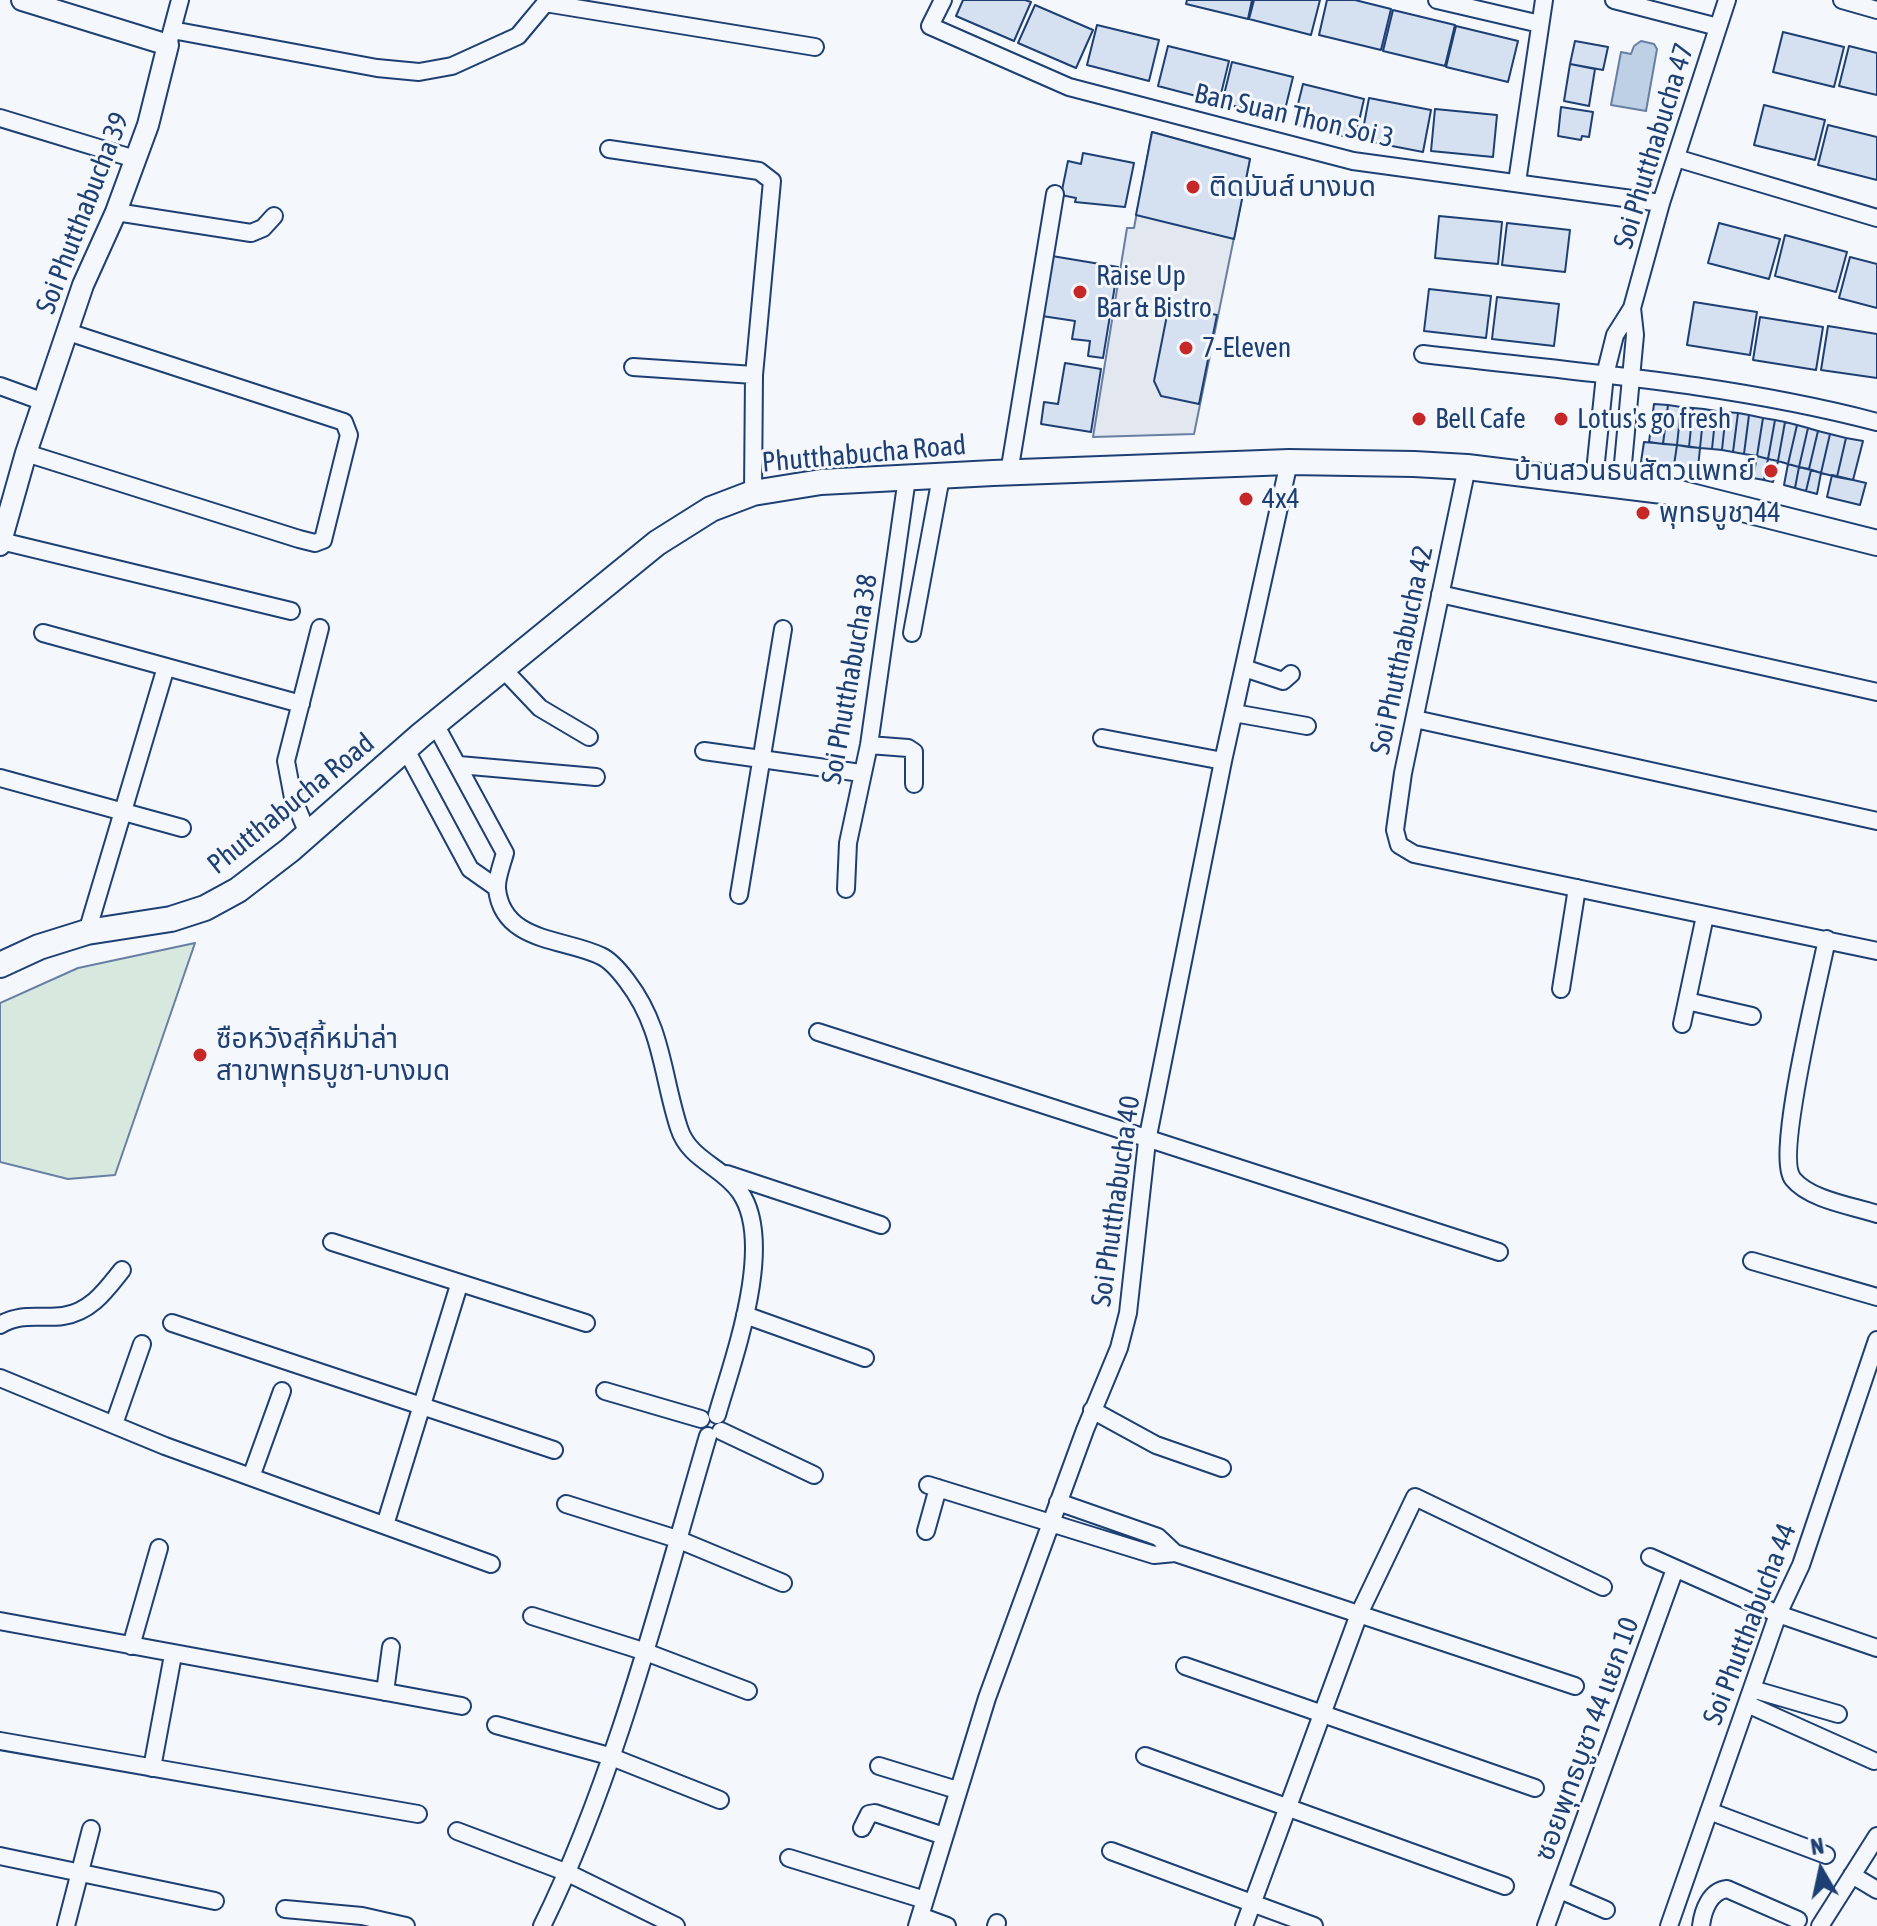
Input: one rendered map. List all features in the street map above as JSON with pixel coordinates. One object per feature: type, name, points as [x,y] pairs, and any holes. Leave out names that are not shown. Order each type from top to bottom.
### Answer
[{"type":"main road","name":"Phutthabucha Road","points":[[0,965],[39,947],[87,932],[171,919],[205,908],[238,890],[308,834],[405,748],[677,529],[711,509],[753,493],[807,483],[1289,462],[1467,467],[1679,493],[1877,543]]},
{"type":"street","points":[[22,0],[170,38],[419,72],[452,66],[518,36],[547,2],[815,47]]},
{"type":"street","points":[[170,38],[180,0]]},
{"type":"street","name":"Ban Suan Thon Soi 3","points":[[943,0],[930,26],[1069,87],[1353,161],[1661,203]]},
{"type":"street","points":[[1437,0],[1540,24]]},
{"type":"street","points":[[1517,182],[1544,0]]},
{"type":"street","points":[[1614,0],[1718,27]]},
{"type":"street","name":"Soi Phutthabucha 47","points":[[1621,485],[1632,377],[1632,308],[1661,203],[1727,0]]},
{"type":"street","points":[[1842,0],[1877,10]]},
{"type":"street","name":"Soi Phutthabucha 39","points":[[2,532],[83,285],[116,212],[153,108],[170,38]]},
{"type":"street","points":[[0,118],[135,159]]},
{"type":"street","points":[[609,149],[759,171],[772,181],[754,375],[753,493]]},
{"type":"street","points":[[1676,158],[1877,218]]},
{"type":"street","points":[[1009,473],[1055,194]]},
{"type":"street","points":[[116,212],[251,233],[263,228],[274,216]]},
{"type":"street","name":"Soi Phutthabucha 47","points":[[1594,481],[1605,375],[1615,335],[1632,308]]},
{"type":"street","points":[[26,453],[299,539],[315,543],[323,540],[349,435],[344,422],[68,332]]},
{"type":"street","points":[[1423,354],[1632,377],[1802,403],[1877,422]]},
{"type":"street","points":[[633,367],[754,375]]},
{"type":"street","points":[[0,386],[44,402]]},
{"type":"street","name":"Soi Phutthabucha 40","points":[[918,1921],[987,1698],[1092,1410],[1119,1348],[1128,1313],[1147,1141],[1223,761],[1289,462]]},
{"type":"street","name":"Soi Phutthabucha 42","points":[[1467,467],[1395,830],[1399,845],[1414,854],[1577,888]]},
{"type":"street","points":[[912,633],[941,477]]},
{"type":"street","name":"Soi Phutthabucha 38","points":[[846,889],[848,843],[869,745],[907,478]]},
{"type":"street","points":[[2,532],[291,611]]},
{"type":"street","points":[[1440,594],[1877,692]]},
{"type":"street","points":[[308,834],[286,771],[320,628]]},
{"type":"street","points":[[739,895],[783,629]]},
{"type":"street","points":[[43,633],[301,704]]},
{"type":"street","points":[[87,932],[166,667]]},
{"type":"street","points":[[1244,668],[1283,681],[1291,674]]},
{"type":"street","points":[[503,669],[540,708],[589,737]]},
{"type":"street","points":[[1234,713],[1307,726]]},
{"type":"street","points":[[1415,719],[1877,821]]},
{"type":"street","points":[[435,724],[505,853],[497,888]]},
{"type":"street","points":[[1102,738],[1223,761]]},
{"type":"street","points":[[869,745],[908,748],[914,752],[914,784]]},
{"type":"street","points":[[405,748],[470,869],[497,888],[515,926],[603,957],[627,981],[646,1013],[663,1053],[686,1147],[707,1164],[727,1174],[881,1225]]},
{"type":"street","points":[[704,751],[861,773]]},
{"type":"street","points":[[459,765],[596,777]]},
{"type":"street","points":[[0,778],[182,828]]},
{"type":"street","points":[[1561,989],[1577,888],[1877,951]]},
{"type":"street","points":[[1682,1024],[1705,916]]},
{"type":"street","points":[[1827,939],[1789,1128],[1789,1168],[1793,1179],[1813,1193],[1877,1214]]},
{"type":"street","points":[[1687,1001],[1752,1016]]},
{"type":"street","points":[[818,1032],[1147,1141],[1499,1252]]},
{"type":"street","points":[[542,1926],[568,1873],[609,1756],[745,1315],[754,1243],[743,1196],[727,1174]]},
{"type":"street","points":[[332,1242],[586,1323]]},
{"type":"street","points":[[1752,1261],[1877,1297]]},
{"type":"street","points":[[0,1325],[29,1315],[64,1316],[82,1309],[96,1302],[122,1270]]},
{"type":"street","points":[[385,1525],[459,1285]]},
{"type":"street","points":[[745,1315],[865,1358]]},
{"type":"street","points":[[172,1323],[554,1450]]},
{"type":"street","name":"Soi Phutthabucha 44","points":[[1669,1926],[1778,1614],[1801,1565],[1870,1387],[1877,1340]]},
{"type":"street","points":[[114,1424],[142,1344]]},
{"type":"street","points":[[0,1378],[251,1477],[491,1564]]},
{"type":"street","points":[[251,1477],[282,1391]]},
{"type":"street","points":[[605,1391],[712,1426],[814,1475]]},
{"type":"street","points":[[1092,1410],[1156,1445],[1222,1468]]},
{"type":"street","points":[[926,1531],[933,1486],[1154,1555],[1175,1553],[1575,1686]]},
{"type":"street","points":[[1244,1926],[1359,1614],[1415,1497],[1603,1587]]},
{"type":"street","points":[[1058,1502],[1158,1537],[1175,1553]]},
{"type":"street","points":[[566,1504],[677,1539],[783,1583]]},
{"type":"street","points":[[131,1646],[159,1548]]},
{"type":"street","points":[[1650,1557],[1778,1614],[1877,1648]]},
{"type":"street","name":"ซอยพุทธบูชา 44 แยก 10","points":[[1546,1926],[1675,1569]]},
{"type":"street","points":[[532,1616],[643,1651],[748,1691]]},
{"type":"street","points":[[0,1621],[462,1706]]},
{"type":"street","points":[[385,1692],[391,1647]]},
{"type":"street","points":[[152,1768],[173,1655]]},
{"type":"street","points":[[1185,1666],[1535,1788]]},
{"type":"street","points":[[1749,1696],[1838,1714]]},
{"type":"street","points":[[1749,1696],[1874,1761]]},
{"type":"street","points":[[496,1725],[609,1756],[720,1800]]},
{"type":"street","points":[[0,1741],[418,1814]]},
{"type":"street","points":[[1145,1756],[1505,1886]]},
{"type":"street","points":[[879,1766],[957,1790]]},
{"type":"street","points":[[1709,1811],[1826,1855]]},
{"type":"street","points":[[862,1828],[869,1814],[875,1813],[944,1836]]},
{"type":"street","points":[[66,1926],[91,1829]]},
{"type":"street","points":[[457,1831],[568,1873],[676,1926]]},
{"type":"street","points":[[1820,1926],[1877,1836]]},
{"type":"street","points":[[1111,1851],[1314,1926]]},
{"type":"street","points":[[0,1856],[215,1901]]},
{"type":"street","points":[[789,1858],[925,1900]]},
{"type":"street","points":[[1852,1875],[1877,1890]]},
{"type":"street","points":[[1701,1926],[1716,1891],[1727,1889],[1798,1920]]},
{"type":"street","points":[[1560,1890],[1606,1910]]},
{"type":"street","points":[[1679,1897],[1706,1909]]},
{"type":"street","points":[[285,1909],[362,1916],[406,1926]]},
{"type":"street","points":[[918,1921],[947,1926]]},
{"type":"shaded area","points":[[1152,132],[1250,159],[1194,434],[1093,437],[1127,228],[1134,228]]},
{"type":"shaded area","points":[[195,943],[115,1175],[68,1179],[0,1162],[0,1003],[78,968]]},
{"type":"water","points":[[1641,41],[1654,44],[1657,49],[1646,111],[1611,105],[1621,52],[1631,54],[1634,46]]},
{"type":"building","points":[[963,0],[1031,2],[1014,41],[956,16]]},
{"type":"building","points":[[1187,0],[1252,0],[1248,19],[1186,4]]},
{"type":"building","points":[[1254,0],[1320,0],[1311,35],[1249,19]]},
{"type":"building","points":[[1327,0],[1355,0],[1391,9],[1381,50],[1319,35]]},
{"type":"building","points":[[1035,5],[1093,30],[1076,68],[1018,43]]},
{"type":"building","points":[[1393,10],[1455,25],[1445,66],[1383,51]]},
{"type":"building","points":[[1097,25],[1159,40],[1149,81],[1087,65]]},
{"type":"building","points":[[1456,26],[1518,41],[1508,82],[1446,67]]},
{"type":"building","points":[[1783,32],[1844,47],[1834,87],[1773,72]]},
{"type":"building","points":[[1575,41],[1608,47],[1603,70],[1570,64]]},
{"type":"building","points":[[1168,46],[1229,61],[1219,102],[1158,86]]},
{"type":"building","points":[[1849,46],[1877,53],[1877,95],[1839,86]]},
{"type":"building","points":[[1232,62],[1293,77],[1283,118],[1222,103]]},
{"type":"building","points":[[1570,64],[1595,69],[1589,106],[1564,101]]},
{"type":"building","points":[[1303,84],[1364,99],[1355,139],[1293,124]]},
{"type":"building","points":[[1369,98],[1431,110],[1423,152],[1361,140]]},
{"type":"building","points":[[1764,105],[1825,120],[1815,160],[1754,145]]},
{"type":"building","points":[[1561,107],[1593,112],[1589,137],[1582,136],[1581,140],[1558,136]]},
{"type":"building","points":[[1435,109],[1497,115],[1493,157],[1431,151]]},
{"type":"building","points":[[1828,125],[1877,137],[1877,180],[1818,165]]},
{"type":"building","name":"ติดมันส์ บางมด","points":[[1152,132],[1250,159],[1234,239],[1136,215]]},
{"type":"building","points":[[1083,153],[1134,163],[1125,207],[1075,202],[1076,198],[1061,195],[1068,161],[1081,164]]},
{"type":"building","points":[[1439,216],[1502,222],[1498,264],[1435,258]]},
{"type":"building","points":[[1507,223],[1570,230],[1565,272],[1502,265]]},
{"type":"building","points":[[1719,223],[1780,239],[1769,279],[1708,263]]},
{"type":"building","points":[[1785,235],[1847,252],[1836,292],[1775,276]]},
{"type":"building","name":"Raise Up Bar & Bistro","points":[[1052,256],[1118,267],[1103,358],[1088,356],[1090,341],[1072,339],[1075,321],[1042,316]]},
{"type":"building","points":[[1850,257],[1877,264],[1877,308],[1839,298]]},
{"type":"building","points":[[1429,289],[1491,296],[1486,338],[1424,331]]},
{"type":"building","points":[[1497,297],[1559,304],[1554,346],[1492,339]]},
{"type":"building","points":[[1694,302],[1757,312],[1750,355],[1687,345]]},
{"type":"building","name":"7-Eleven","points":[[1169,305],[1217,315],[1199,404],[1161,396],[1154,381]]},
{"type":"building","points":[[1760,317],[1823,327],[1816,370],[1753,360]]},
{"type":"building","points":[[1828,326],[1877,334],[1877,378],[1821,370]]},
{"type":"building","points":[[1065,363],[1101,369],[1091,432],[1041,424],[1044,402],[1058,404]]},
{"type":"building","points":[[1654,404],[1668,405],[1663,444],[1649,442]]},
{"type":"building","points":[[1668,405],[1681,407],[1677,445],[1663,444]]},
{"type":"building","points":[[1681,407],[1693,408],[1689,447],[1677,445]]},
{"type":"building","points":[[1693,408],[1704,409],[1700,448],[1689,447]]},
{"type":"building","points":[[1704,409],[1716,411],[1712,449],[1700,448]]},
{"type":"building","points":[[1716,411],[1726,412],[1722,450],[1712,449]]},
{"type":"building","points":[[1726,412],[1738,413],[1733,452],[1722,450]]},
{"type":"building","points":[[1738,413],[1749,415],[1744,454],[1733,452]]},
{"type":"building","points":[[1749,415],[1763,418],[1757,456],[1744,454]]},
{"type":"building","points":[[1763,418],[1775,420],[1768,459],[1757,456]]},
{"type":"building","points":[[1775,420],[1785,422],[1778,461],[1768,459]]},
{"type":"building","points":[[1785,422],[1797,425],[1788,464],[1778,461]]},
{"type":"building","points":[[1797,425],[1808,428],[1799,467],[1788,464]]},
{"type":"building","points":[[1808,428],[1818,431],[1809,469],[1799,467]]},
{"type":"building","points":[[1818,431],[1830,434],[1821,473],[1809,469]]},
{"type":"building","points":[[1830,434],[1846,438],[1837,477],[1821,473]]},
{"type":"building","points":[[1846,438],[1863,441],[1853,480],[1837,477]]},
{"type":"building","points":[[1644,442],[1677,445],[1674,465],[1641,462]]},
{"type":"building","points":[[1677,445],[1700,448],[1698,468],[1674,465]]},
{"type":"building","points":[[1757,456],[1768,459],[1764,480],[1753,478]]},
{"type":"building","name":"บ้านสวนธนสัตวแพทย์","points":[[1768,459],[1778,461],[1773,482],[1764,480]]},
{"type":"building","points":[[1788,464],[1799,467],[1795,488],[1784,485]]},
{"type":"building","points":[[1799,467],[1811,470],[1806,491],[1795,488]]},
{"type":"building","points":[[1811,470],[1821,473],[1817,494],[1806,491]]},
{"type":"building","points":[[1832,475],[1866,483],[1860,505],[1827,497]]},
{"type":"place","name":"ติดมันส์ บางมด","points":[[1193,187]]},
{"type":"place","name":"Raise Up Bar & Bistro","points":[[1080,292]]},
{"type":"place","name":"7-Eleven","points":[[1186,348]]},
{"type":"place","name":"Bell Cafe","points":[[1419,419]]},
{"type":"place","name":"Lotus's go fresh","points":[[1561,419]]},
{"type":"place","name":"บ้านสวนธนสัตวแพทย์","points":[[1771,471]]},
{"type":"place","name":"4x4","points":[[1246,499]]},
{"type":"place","name":"พุทธบูชา44","points":[[1643,513]]},
{"type":"place","name":"ซือหวังสุกี้หม่าล่า สาขาพุทธบูชา-บางมด","points":[[200,1055]]}]
